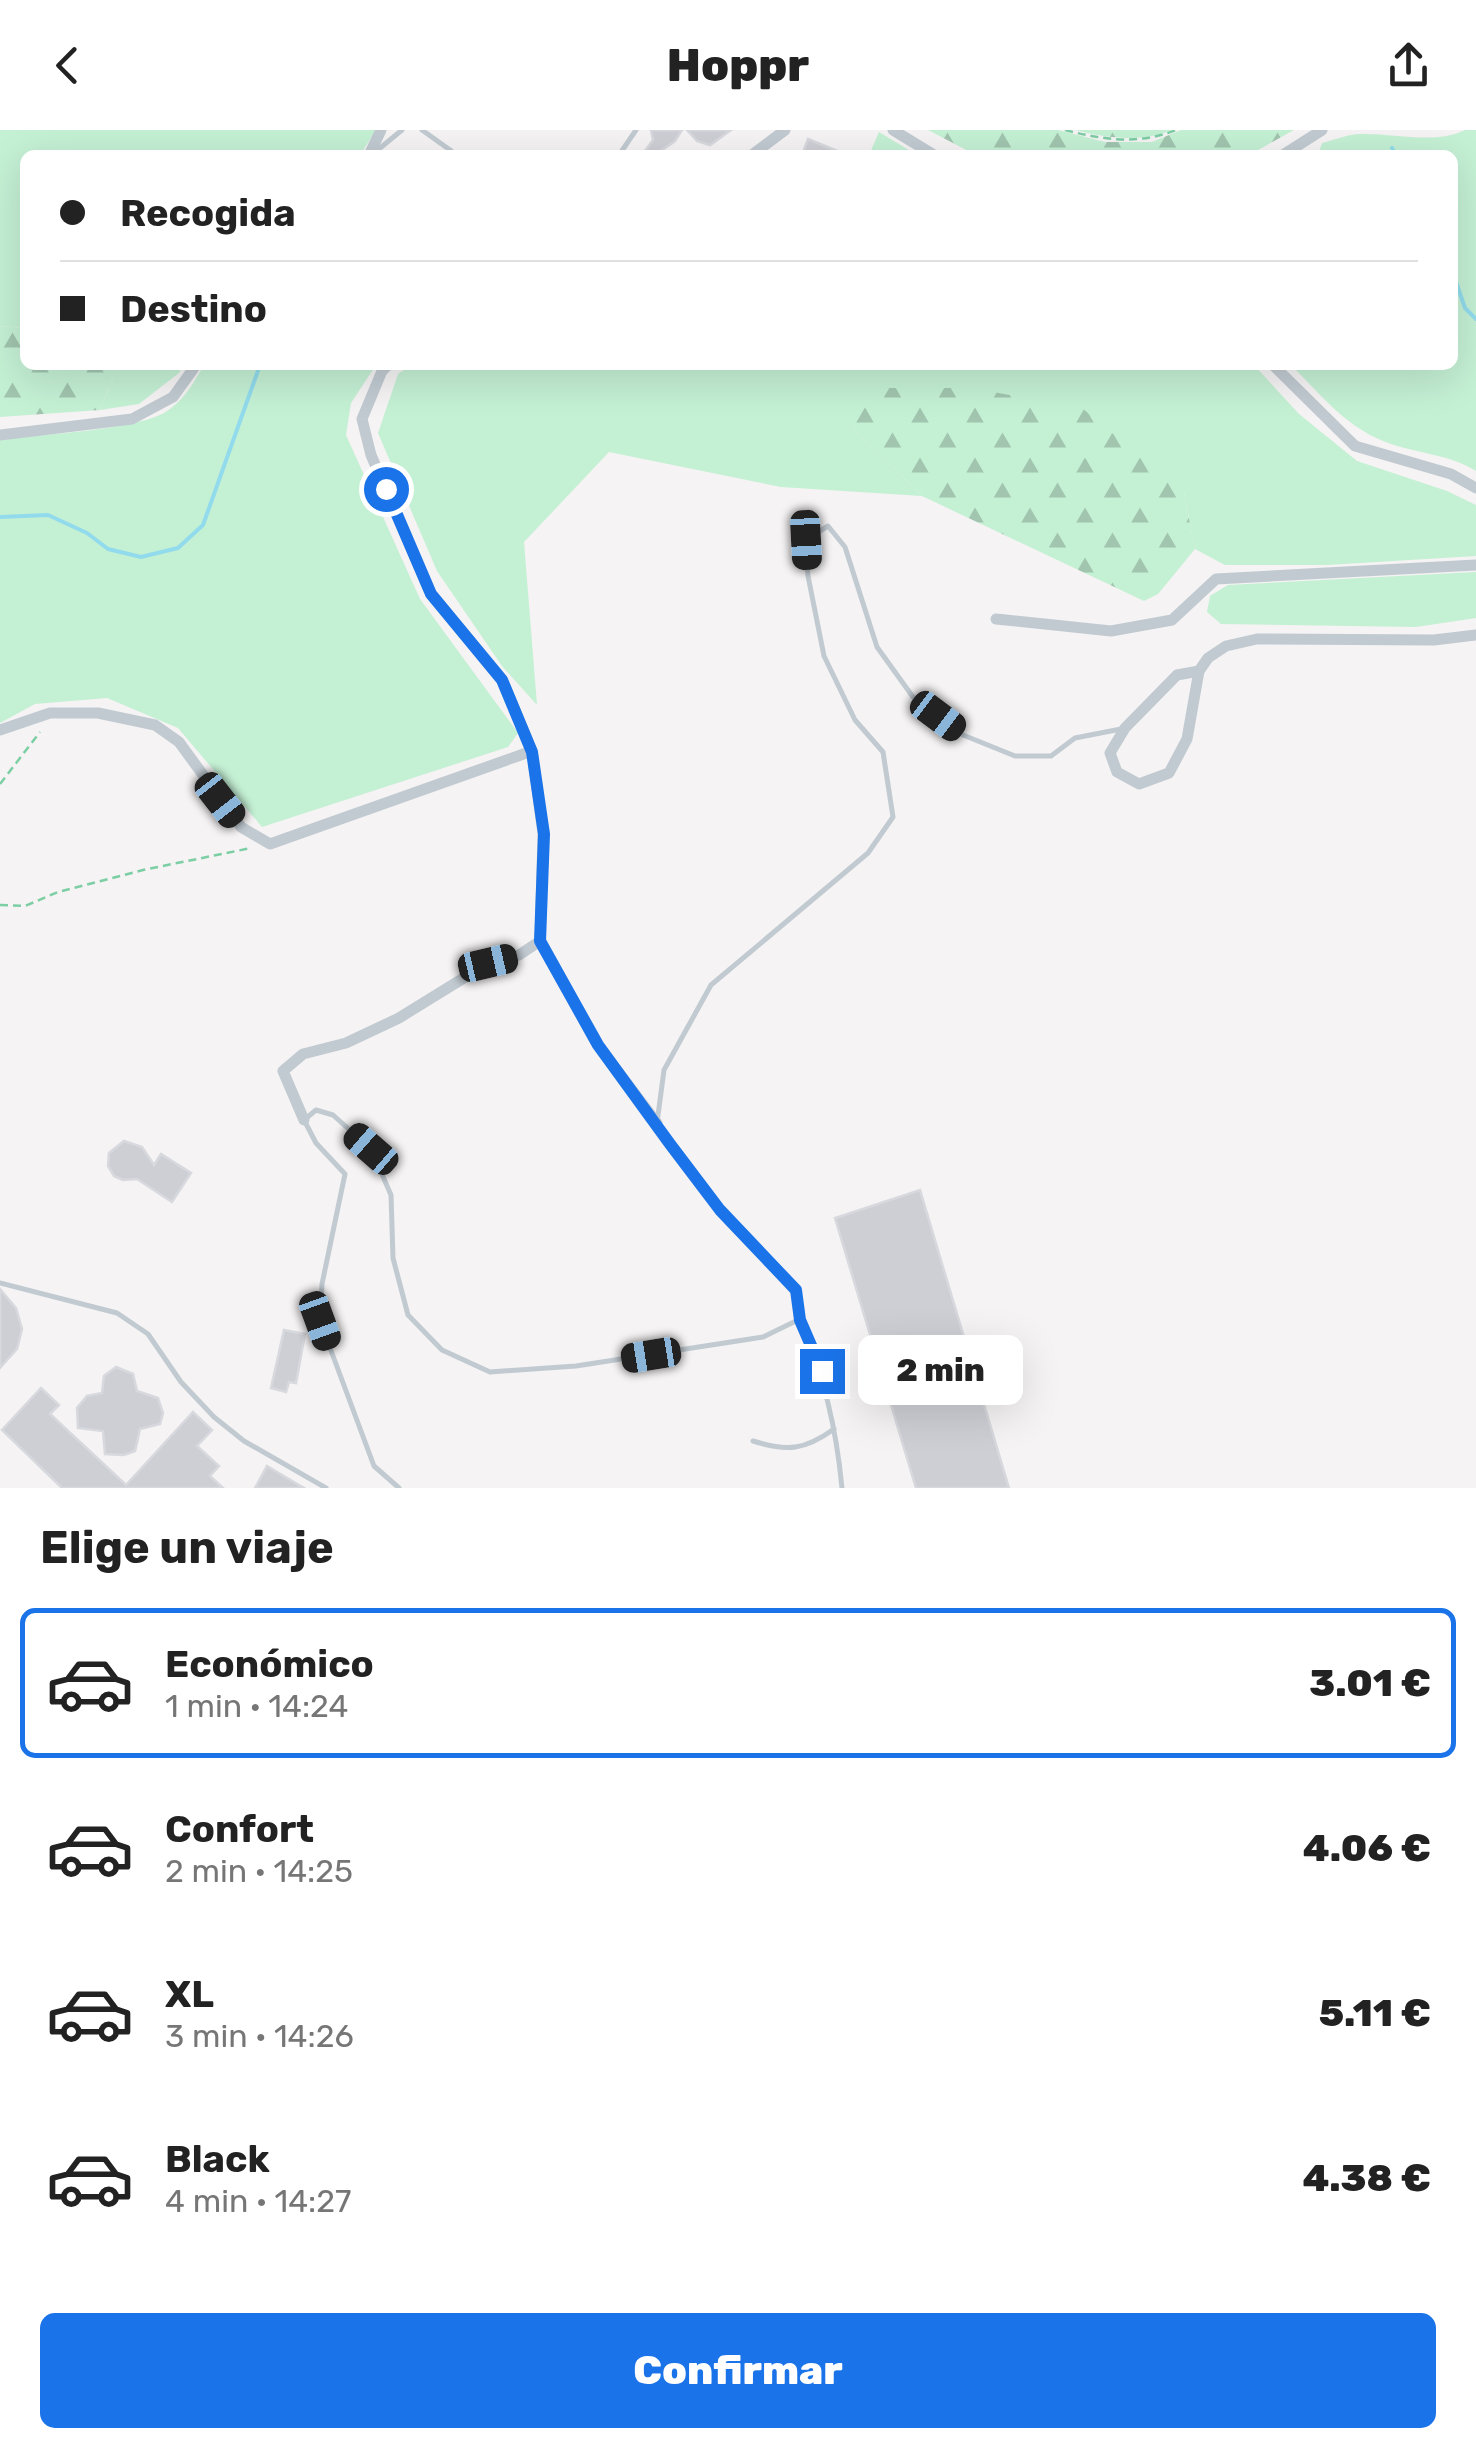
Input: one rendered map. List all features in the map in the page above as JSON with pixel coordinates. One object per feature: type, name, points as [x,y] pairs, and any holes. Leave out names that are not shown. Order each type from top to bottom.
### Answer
[{"type":"street","points":[[759,150],[785,130]]},
{"type":"street","points":[[893,130],[926,150]]},
{"type":"street","points":[[1291,150],[1322,130]]},
{"type":"street","points":[[0,435],[132,420],[172,397],[192,370]]},
{"type":"street","points":[[383,370],[362,418],[371,454],[431,594],[502,680],[532,752],[544,834],[540,941],[598,1045],[656,1123]]},
{"type":"street","points":[[1277,370],[1354,446],[1451,474],[1476,488]]},
{"type":"street","points":[[996,620],[1111,632],[1172,620],[1216,580],[1476,565]]},
{"type":"street","points":[[1199,671],[1177,675],[1125,728],[1110,753],[1117,772],[1139,784],[1169,773],[1187,739],[1199,671],[1208,658],[1226,646],[1257,639],[1434,640],[1476,635]]},
{"type":"street","points":[[0,730],[50,713],[98,712],[155,725],[179,742],[241,827],[270,844],[532,752]]},
{"type":"street","points":[[304,1120],[283,1071],[303,1054],[346,1044],[399,1018],[488,963],[519,956],[540,941]]},
{"type":"lane","points":[[376,150],[402,130]]},
{"type":"lane","points":[[422,130],[451,150]]},
{"type":"lane","points":[[842,1488],[822,1371],[800,1320],[796,1290],[720,1210],[656,1123],[664,1070],[711,984],[868,853],[892,817],[884,752],[856,720],[824,656],[808,576],[806,540],[828,526],[845,548],[877,647],[913,697],[963,735],[1015,756],[1051,756],[1076,738],[1125,728]]},
{"type":"lane","points":[[400,1488],[374,1466],[320,1321],[322,1284],[345,1174],[316,1143],[304,1120],[316,1110],[333,1115],[371,1149],[391,1195],[393,1258],[408,1315],[442,1350],[490,1372],[576,1366],[763,1337],[800,1320]]},
{"type":"lane","points":[[0,1283],[118,1312],[148,1334],[181,1382],[214,1418],[244,1441],[326,1488]]},
{"type":"lane","points":[[753,1441],[777,1449],[812,1445],[834,1429]]},
{"type":"path","points":[[1065,130],[1111,141],[1147,140],[1176,130]]},
{"type":"path","points":[[0,784],[50,713]]},
{"type":"path","points":[[0,905],[25,906],[58,892],[144,870],[270,844]]},
{"type":"green space","points":[[0,130],[376,130],[363,150],[20,150],[20,328],[0,326]]},
{"type":"green space","points":[[928,130],[1058,130],[1105,142],[1152,142],[1181,130],[1294,130],[1258,150],[966,150]]},
{"type":"green space","points":[[1075,130],[1172,130],[1124,138]]},
{"type":"green space","points":[[1476,130],[1476,471],[1363,431],[1296,370],[1458,370],[1458,150],[1320,150],[1322,143],[1351,135],[1427,138]]},
{"type":"green space","points":[[879,132],[909,150],[871,150]]},
{"type":"green space","points":[[0,326],[20,328],[20,370],[116,370],[100,410],[0,417]]},
{"type":"green space","points":[[116,370],[180,370],[139,404],[100,410]]},
{"type":"green space","points":[[201,370],[373,370],[351,403],[346,435],[420,599],[518,733],[508,747],[262,827],[178,728],[107,698],[35,704],[0,723],[0,439],[85,431],[150,419],[177,404]]},
{"type":"green space","points":[[404,370],[1259,370],[1299,414],[1357,461],[1447,491],[1476,505],[1476,556],[1327,565],[1225,565],[1195,549],[1184,493],[851,426],[922,496],[781,487],[609,452],[524,542],[537,705],[502,666],[437,571],[378,433],[398,374]]},
{"type":"green space","points":[[870,388],[971,388],[1082,408],[1184,493],[1195,549],[1158,594],[1144,601],[922,496],[851,426]]},
{"type":"green space","points":[[1476,572],[1476,618],[1416,627],[1221,624],[1207,612],[1210,596],[1228,585]]},
{"type":"building","points":[[651,130],[682,130],[662,150],[646,150],[653,140]]},
{"type":"building","points":[[687,130],[731,130],[710,145],[697,141]]},
{"type":"building","points":[[808,139],[835,150],[804,150]]},
{"type":"building","points":[[124,1141],[142,1147],[154,1165],[161,1154],[191,1173],[172,1202],[137,1179],[114,1176],[108,1166],[109,1153]]},
{"type":"building","points":[[920,1190],[1009,1488],[916,1488],[835,1218]]},
{"type":"building","points":[[0,1289],[16,1308],[22,1329],[17,1349],[0,1368]]},
{"type":"building","points":[[284,1330],[305,1334],[296,1383],[289,1382],[286,1392],[271,1388]]},
{"type":"building","points":[[116,1367],[133,1374],[137,1391],[158,1398],[163,1413],[160,1424],[140,1429],[135,1451],[124,1455],[105,1454],[103,1431],[78,1428],[77,1408],[87,1396],[102,1393],[104,1376]]},
{"type":"building","points":[[41,1388],[59,1405],[50,1414],[126,1485],[193,1412],[212,1430],[197,1446],[219,1466],[210,1476],[223,1488],[62,1488],[2,1430]]},
{"type":"building","points":[[267,1466],[304,1488],[255,1488]]},
{"type":"waterway","points":[[1458,288],[1465,308],[1476,319]]},
{"type":"waterway","points":[[0,517],[48,515],[87,533],[108,549],[141,557],[178,548],[203,525],[258,370]]},
{"type":"route","points":[[386,489],[431,594],[502,680],[532,752],[544,834],[540,941],[598,1045],[638,1101],[720,1210],[796,1290],[800,1320],[822,1371]]}]
